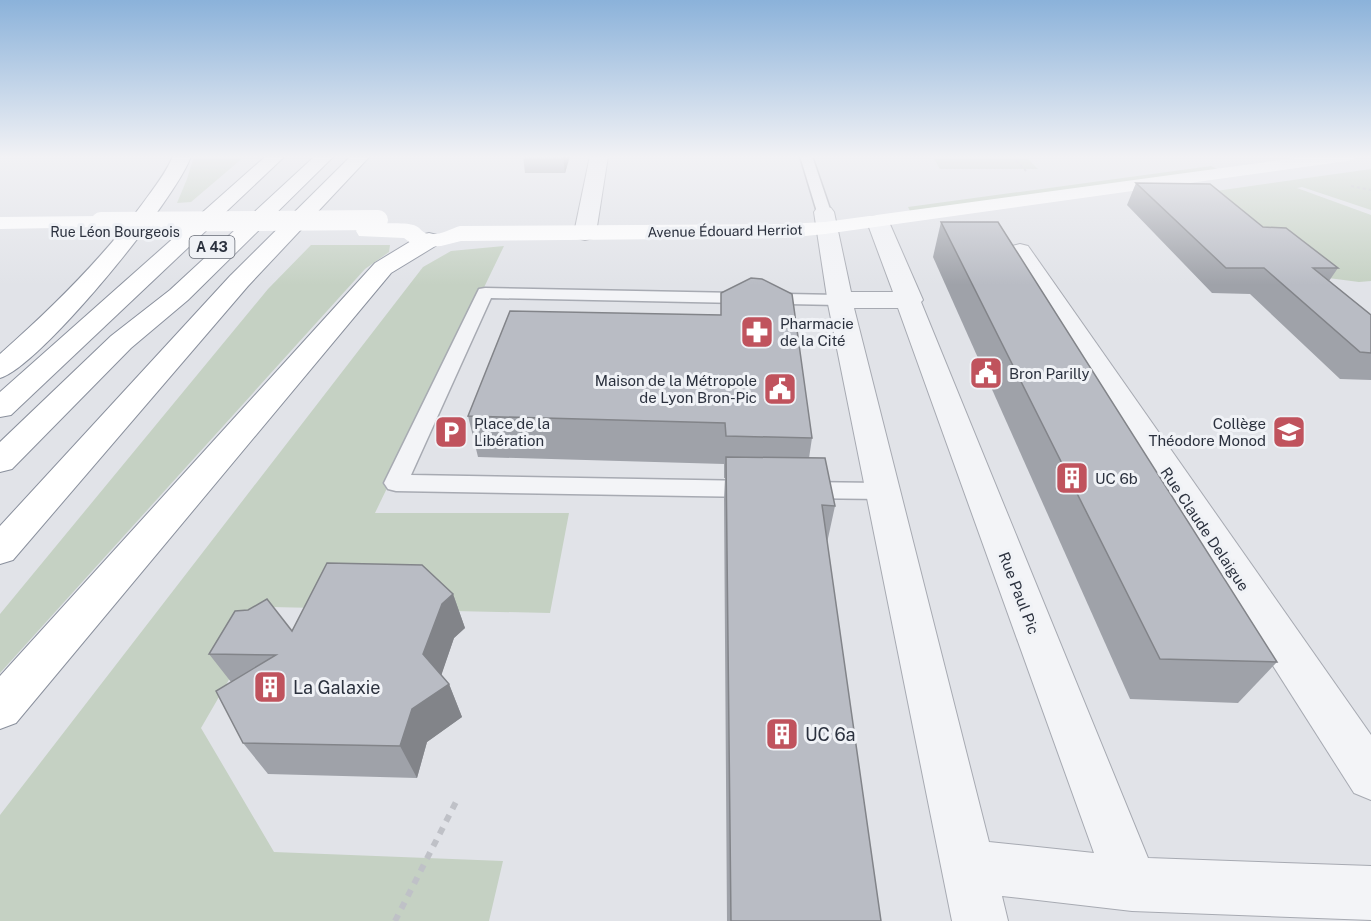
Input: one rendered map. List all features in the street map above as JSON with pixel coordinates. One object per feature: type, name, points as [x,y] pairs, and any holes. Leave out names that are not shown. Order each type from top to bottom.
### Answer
[{"type":"main road","points":[[153,203],[154,199]]},
{"type":"main road","points":[[0,369],[112,258],[156,199]]},
{"type":"main road","name":"A 43","points":[[0,408],[229,199]]},
{"type":"main road","name":"A 43","points":[[0,461],[121,342],[160,296],[263,199]]},
{"type":"main road","points":[[121,342],[179,295],[280,199]]},
{"type":"main road","points":[[0,550],[254,266],[317,219],[335,199]]},
{"type":"main road","name":"Avenue Édouard Herriot","points":[[437,226],[587,226],[785,231],[825,220],[960,199]]},
{"type":"main road","name":"Avenue Édouard Herriot","points":[[825,220],[879,222],[1042,199]]},
{"type":"main road","name":"Rue Léon Bourgeois","points":[[0,223],[97,227],[437,226]]},
{"type":"main road","points":[[0,708],[383,268],[437,226]]},
{"type":"main road","name":"Rue Léon Bourgeois","points":[[0,233],[97,227]]},
{"type":"street","points":[[587,226],[592,199]]},
{"type":"street","points":[[825,220],[838,300],[980,921]]},
{"type":"street","name":"Rue Paul Pic","points":[[879,222],[1132,884]]},
{"type":"street","name":"Rue Claude Delaigue","points":[[1020,251],[1371,776]]},
{"type":"street","points":[[838,300],[910,300]]},
{"type":"street","points":[[969,866],[1132,884],[1371,893]]},
{"type":"lane","points":[[819,199],[825,220]]},
{"type":"lane","points":[[838,300],[485,293],[396,483],[882,491]]},
{"type":"path","points":[[395,921],[458,798]]},
{"type":"green space","points":[[179,199],[195,199],[191,202],[177,203]]},
{"type":"green space","points":[[967,199],[1001,199],[910,211],[908,207]]},
{"type":"green space","points":[[1218,199],[1327,199],[1371,215],[1371,281],[1359,282],[1313,276]]},
{"type":"green space","points":[[1338,199],[1371,199],[1371,210]]},
{"type":"green space","points":[[311,245],[390,245],[389,252],[365,269],[0,673],[0,614],[268,289]]},
{"type":"green space","points":[[504,246],[375,513],[569,513],[550,613],[271,607],[201,728],[274,852],[503,861],[489,921],[0,921],[0,815],[423,267],[451,251]]},
{"type":"building","points":[[1153,199],[1228,199],[1263,227],[1286,228],[1338,268],[1313,268],[1371,315],[1371,353],[1360,352],[1264,268],[1226,268]]},
{"type":"building","points":[[941,222],[998,222],[1277,662],[1160,659]]},
{"type":"building","points":[[751,278],[762,279],[792,294],[812,438],[726,436],[725,423],[468,416],[510,311],[721,315],[721,293]]},
{"type":"building","name":"UC 6a","points":[[726,457],[825,458],[835,506],[822,505],[881,921],[731,921]]},
{"type":"building","points":[[327,563],[422,565],[453,594],[442,604],[423,654],[449,684],[412,709],[400,746],[243,743],[216,691],[276,655],[209,654],[235,611],[248,610],[267,599],[292,631]]},
{"type":"place","name":"Pharmacie de la Cité","points":[[757,332]]},
{"type":"place","name":"Bron Parilly","points":[[986,373]]},
{"type":"place","name":"Maison de la Métropole de Lyon Bron-Pic","points":[[780,389]]},
{"type":"place","name":"Place de la Libération","points":[[451,432]]},
{"type":"place","name":"Collège Théodore Monod","points":[[1289,432]]},
{"type":"place","name":"UC 6b","points":[[1072,478]]},
{"type":"place","name":"La Galaxie","points":[[270,687]]},
{"type":"place","name":"UC 6a","points":[[782,734]]}]
